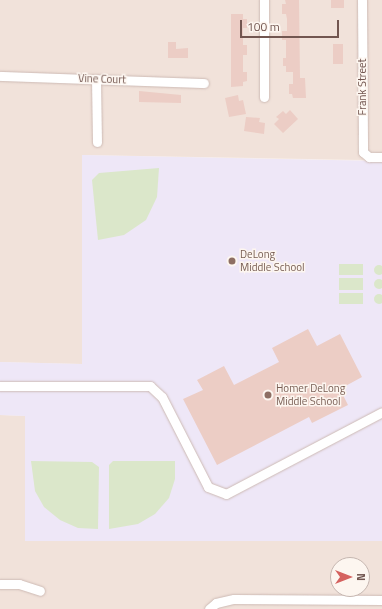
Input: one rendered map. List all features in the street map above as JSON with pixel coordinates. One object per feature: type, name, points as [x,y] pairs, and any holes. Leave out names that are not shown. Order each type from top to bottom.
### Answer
[{"type":"street","points":[[264,0],[264,97]]},
{"type":"street","name":"Frank Street","points":[[362,0],[363,152],[369,157],[382,157]]},
{"type":"street","name":"Vine Court","points":[[0,76],[204,83]]},
{"type":"street","points":[[96,79],[97,142]]},
{"type":"street","points":[[0,386],[150,386],[162,397],[208,487],[226,494],[382,412]]},
{"type":"street","points":[[0,584],[19,584],[40,591]]},
{"type":"street","points":[[209,609],[216,603],[234,599],[382,600]]},
{"type":"shaded area","points":[[0,0],[382,0],[382,154],[367,151],[366,135],[358,135],[358,150],[364,160],[83,155],[82,364],[0,362]]},
{"type":"shaded area","name":"DeLong Middle School","points":[[82,155],[382,161],[382,541],[25,541],[25,416],[0,415],[0,362],[82,364]]},
{"type":"shaded area","points":[[0,415],[25,416],[25,541],[382,541],[382,609],[0,609]]},
{"type":"green space","points":[[159,168],[157,197],[146,220],[124,235],[98,240],[92,180],[99,173]]},
{"type":"green space","points":[[339,264],[363,264],[363,275],[339,275]]},
{"type":"green space","points":[[379,265],[384,270],[379,275],[374,270]]},
{"type":"green space","points":[[339,278],[363,278],[363,290],[339,290]]},
{"type":"green space","points":[[377,279],[381,279],[384,284],[381,289],[377,289],[374,286],[374,282]]},
{"type":"green space","points":[[339,293],[363,293],[363,304],[339,304]]},
{"type":"green space","points":[[379,294],[384,299],[379,304],[374,299]]},
{"type":"green space","points":[[31,461],[92,462],[99,467],[98,529],[78,528],[60,520],[44,507],[35,491]]},
{"type":"green space","points":[[113,461],[175,461],[175,479],[169,498],[155,514],[138,524],[109,529],[109,465]]},
{"type":"building","points":[[285,0],[299,0],[300,78],[305,78],[306,98],[293,98],[292,94],[289,94],[289,84],[293,84],[293,72],[286,72],[286,66],[283,66],[283,58],[286,58],[286,40],[282,40],[282,31],[287,31],[286,14],[282,14],[282,4],[286,4]]},
{"type":"building","points":[[331,0],[344,0],[344,8],[331,8]]},
{"type":"building","points":[[231,14],[243,14],[243,19],[247,19],[247,28],[243,28],[243,45],[247,45],[247,55],[243,55],[243,72],[247,72],[247,81],[243,82],[243,86],[231,87]]},
{"type":"building","points":[[168,42],[176,42],[176,49],[188,48],[188,58],[168,58]]},
{"type":"building","points":[[333,44],[343,44],[343,64],[333,64]]},
{"type":"building","points":[[139,91],[181,95],[181,103],[139,102]]},
{"type":"building","points":[[238,95],[239,101],[243,100],[246,114],[229,117],[225,98]]},
{"type":"building","points":[[290,110],[298,119],[283,133],[274,124],[279,119],[276,117],[283,111],[286,114]]},
{"type":"building","points":[[246,117],[260,118],[259,122],[265,123],[264,134],[244,131]]},
{"type":"building","name":"Homer DeLong Middle School","points":[[308,329],[317,346],[340,334],[362,377],[340,389],[348,405],[312,423],[309,417],[217,465],[183,399],[203,390],[197,380],[224,366],[234,385],[279,362],[272,348]]},
{"type":"place","name":"DeLong Middle School","points":[[232,261]]},
{"type":"place","name":"Homer DeLong Middle School","points":[[268,395]]}]
